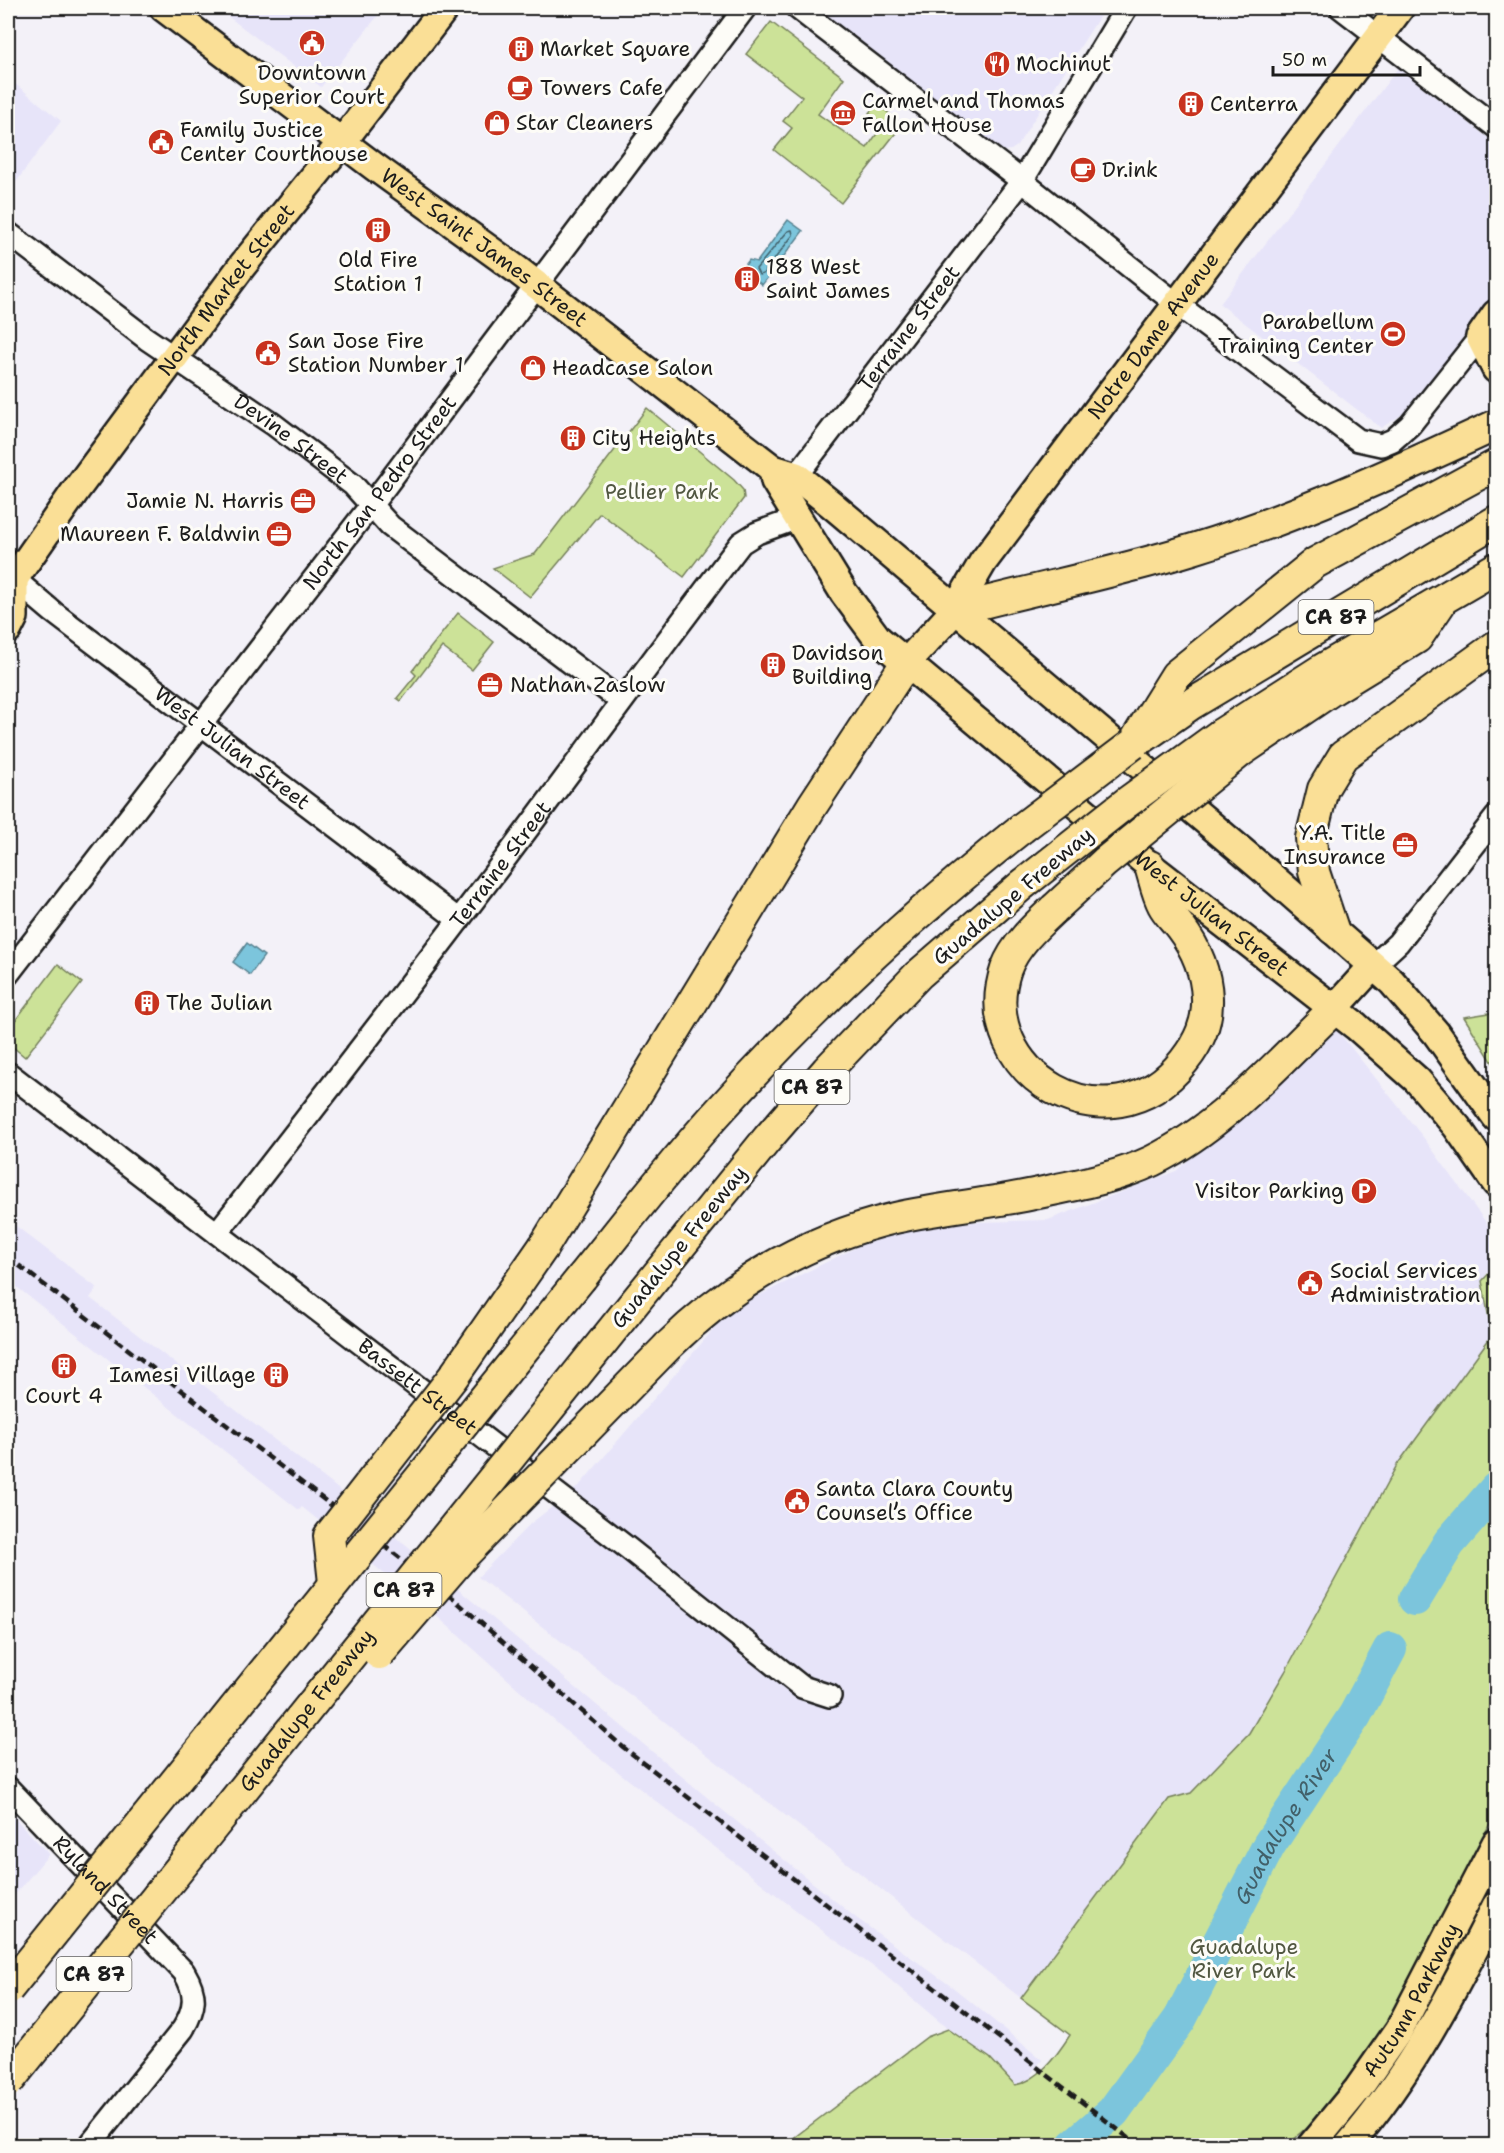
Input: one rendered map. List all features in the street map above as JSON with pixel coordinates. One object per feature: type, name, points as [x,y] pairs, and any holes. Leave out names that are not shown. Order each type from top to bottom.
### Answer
[{"type":"highway","points":[[955,610],[1155,560],[1227,538],[1322,504],[1497,425]]},
{"type":"highway","points":[[1179,695],[1176,675],[1315,563],[1487,471]]},
{"type":"highway","name":"CA 87","points":[[1179,695],[1489,525]]},
{"type":"highway","points":[[1150,866],[1164,906],[1194,948],[1202,966],[1208,1000],[1199,1042],[1178,1070],[1161,1084],[1134,1099],[1104,1104],[1078,1100],[1055,1092],[1033,1073],[1013,1047],[1001,1008],[1004,977],[1015,952],[1027,936],[1231,743],[1332,690],[1417,638],[1443,599],[1497,568]]},
{"type":"highway","points":[[1333,929],[1314,872],[1311,838],[1323,789],[1342,756],[1497,646]]},
{"type":"highway","points":[[334,1583],[329,1536],[453,1377],[544,1246],[812,807],[906,663]]},
{"type":"highway","name":"Guadalupe Freeway","points":[[8,1989],[669,1168],[777,1050],[862,965],[986,857],[1133,744],[1179,695]]},
{"type":"highway","name":"Guadalupe Freeway","points":[[8,2082],[626,1312],[827,1070],[918,975],[1022,885],[1126,803],[1231,743]]},
{"type":"highway","points":[[181,1867],[226,1841],[412,1614],[465,1554],[668,1346],[700,1315],[738,1286],[783,1258],[844,1232],[896,1218],[983,1204],[1077,1184],[1117,1174],[1152,1161],[1196,1135],[1230,1108],[1333,1010]]},
{"type":"main road","name":"West Saint James Street","points":[[164,8],[784,472],[831,504],[955,610]]},
{"type":"main road","name":"North Market Street","points":[[9,579],[242,266],[342,142],[445,8]]},
{"type":"main road","name":"Notre Dame Avenue","points":[[906,663],[955,610],[983,562],[1400,8]]},
{"type":"main road","points":[[1497,314],[1480,337],[1497,369]]},
{"type":"main road","name":"West Saint James Street","points":[[784,472],[775,481],[844,593],[878,639],[906,663]]},
{"type":"main road","points":[[798,518],[831,504]]},
{"type":"main road","points":[[8,629],[14,616],[9,579]]},
{"type":"main road","points":[[955,610],[1333,929],[1392,982],[1436,1033],[1497,1117]]},
{"type":"main road","name":"West Julian Street","points":[[906,663],[1150,866],[1333,1010],[1417,1080],[1457,1127],[1497,1183]]},
{"type":"main road","points":[[1333,1010],[1373,966]]},
{"type":"main road","name":"Autumn Parkway","points":[[1311,2145],[1358,2089],[1399,2030],[1497,1843]]},
{"type":"main road","name":"Autumn Parkway","points":[[1348,2145],[1379,2109],[1405,2073],[1450,2000],[1497,1906]]},
{"type":"street","name":"North San Pedro Street","points":[[8,974],[371,504],[746,8]]},
{"type":"street","points":[[797,8],[1022,181],[1178,305],[1348,433],[1370,444],[1382,445],[1404,433],[1480,337]]},
{"type":"street","name":"Terraine Street","points":[[784,472],[1022,181],[1126,8]]},
{"type":"street","points":[[1341,8],[1497,127]]},
{"type":"street","name":"Devine Street","points":[[8,233],[175,358],[273,424],[353,485],[390,526],[621,701]]},
{"type":"street","name":"Terraine Street","points":[[217,1233],[459,920],[741,543],[758,533],[798,518]]},
{"type":"street","name":"West Julian Street","points":[[9,579],[201,722],[459,920]]},
{"type":"street","points":[[1373,966],[1398,943],[1497,817]]},
{"type":"street","name":"Bassett Street","points":[[8,1073],[538,1479],[801,1687],[830,1696]]},
{"type":"street","name":"Ryland Street","points":[[8,1788],[184,1972],[196,1999],[183,2029],[89,2145]]},
{"type":"shaded area","points":[[217,8],[384,8],[321,87]]},
{"type":"shaded area","points":[[816,8],[1105,8],[1017,146],[1011,150],[1001,151]]},
{"type":"shaded area","points":[[1398,68],[1496,144],[1496,354],[1381,428],[1220,304]]},
{"type":"shaded area","points":[[8,78],[61,121],[8,193]]},
{"type":"shaded area","points":[[1336,1029],[1423,1137],[1496,1236],[1496,1260],[1482,1281],[1492,1335],[1249,1733],[1191,1793],[1169,1799],[1021,1998],[478,1577],[530,1524],[579,1486],[730,1310],[903,1224],[1048,1220],[1176,1171]]},
{"type":"shaded area","points":[[8,1220],[97,1288],[90,1298],[332,1484],[715,1804],[855,1917],[955,1989],[1042,2060],[1031,2074],[1035,2078],[1027,2083],[1014,2085],[990,2058],[948,2029],[881,1972],[828,1935],[567,1732],[440,1619],[302,1507],[299,1510],[8,1280]]},
{"type":"shaded area","points":[[8,1811],[49,1854],[8,1903]]},
{"type":"green space","points":[[771,22],[844,78],[818,114],[867,148],[883,125],[869,113],[877,103],[902,125],[841,203],[774,150],[792,128],[783,121],[802,97],[746,54]]},
{"type":"green space","name":"Pellier Park","points":[[647,408],[734,480],[743,490],[744,498],[684,577],[600,513],[530,597],[493,568],[535,554]]},
{"type":"green space","points":[[458,613],[494,642],[472,670],[442,647],[401,701],[397,698],[416,675],[412,671]]},
{"type":"green space","points":[[58,964],[82,983],[25,1057],[8,1043],[8,1030]]},
{"type":"green space","points":[[1496,1012],[1496,1068],[1464,1017]]},
{"type":"green space","name":"Guadalupe River Park","points":[[1496,1266],[1496,1811],[1412,1981],[1369,2052],[1313,2122],[1285,2146],[783,2146],[927,2037],[948,2029],[990,2058],[1015,2085],[1024,2083],[1040,2073],[1053,2059],[1070,2035],[1021,1998],[1169,1799],[1191,1793],[1249,1733],[1285,1672],[1397,1465],[1492,1335],[1482,1281]]},
{"type":"water","points":[[788,220],[803,231],[762,285],[742,269],[749,260],[757,262]]},
{"type":"water","points":[[247,943],[264,956],[250,975],[233,962]]},
{"type":"waterway","name":"Guadalupe River","points":[[1415,1599],[1449,1543],[1496,1489]]},
{"type":"waterway","name":"Guadalupe River","points":[[1073,2146],[1113,2112],[1180,2019],[1269,1845],[1355,1715],[1390,1649]]},
{"type":"railway","points":[[8,1257],[456,1601],[623,1747],[1139,2146]]},
{"type":"place","name":"Downtown Superior Court","points":[[312,43]]},
{"type":"place","name":"Market Square","points":[[521,49]]},
{"type":"place","name":"Mochinut","points":[[997,64]]},
{"type":"place","name":"Towers Cafe","points":[[520,88]]},
{"type":"place","name":"Centerra","points":[[1191,104]]},
{"type":"place","name":"Carmel and Thomas Fallon House","points":[[843,113]]},
{"type":"place","name":"Star Cleaners","points":[[497,123]]},
{"type":"place","name":"Family Justice Center Courthouse","points":[[161,142]]},
{"type":"place","name":"Dr.ink","points":[[1083,170]]},
{"type":"place","name":"Old Fire Station 1","points":[[378,230]]},
{"type":"place","name":"188 West Saint James","points":[[747,279]]},
{"type":"place","name":"Parabellum Training Center","points":[[1393,334]]},
{"type":"place","name":"San Jose Fire Station Number 1","points":[[268,353]]},
{"type":"place","name":"Headcase Salon","points":[[533,368]]},
{"type":"place","name":"City Heights","points":[[573,438]]},
{"type":"place","name":"Jamie N. Harris","points":[[303,501]]},
{"type":"place","name":"Maureen F. Baldwin","points":[[279,534]]},
{"type":"place","name":"Davidson Building","points":[[773,665]]},
{"type":"place","name":"Nathan Zaslow","points":[[490,685]]},
{"type":"place","name":"Y.A. Title Insurance","points":[[1405,845]]},
{"type":"place","name":"The Julian","points":[[147,1003]]},
{"type":"place","name":"Visitor Parking","points":[[1364,1191]]},
{"type":"place","name":"Social Services Administration","points":[[1310,1283]]},
{"type":"place","name":"Court 4","points":[[64,1366]]},
{"type":"place","name":"Iamesi Village","points":[[276,1375]]},
{"type":"place","name":"Santa Clara County Counsel’s Office","points":[[797,1501]]}]
